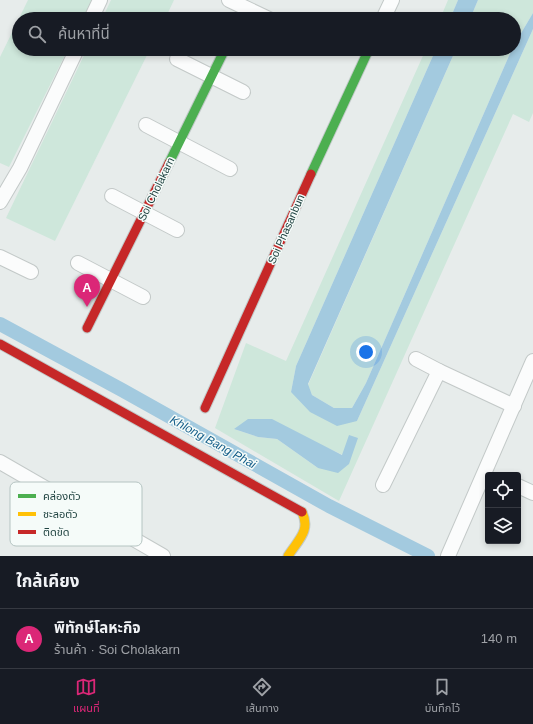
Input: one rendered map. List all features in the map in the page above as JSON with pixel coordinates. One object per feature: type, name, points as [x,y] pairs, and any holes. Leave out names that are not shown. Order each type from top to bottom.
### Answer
[{"type":"street","points":[[94,12],[100,0]]},
{"type":"street","points":[[229,0],[245,9]]},
{"type":"street","points":[[386,12],[392,0]]},
{"type":"street","points":[[0,202],[20,168],[74,56]]},
{"type":"street","name":"Soi Cholakarn","points":[[87,328],[222,56]]},
{"type":"street","name":"Soi Phasanbun","points":[[205,408],[366,56]]},
{"type":"street","points":[[177,59],[243,92]]},
{"type":"street","points":[[146,125],[230,169]]},
{"type":"street","points":[[112,196],[177,230]]},
{"type":"street","points":[[0,257],[31,272]]},
{"type":"street","points":[[78,263],[143,297]]},
{"type":"street","points":[[0,344],[302,512],[306,522],[305,530],[288,556]]},
{"type":"street","points":[[416,360],[514,406]]},
{"type":"street","points":[[491,472],[514,406],[533,361]]},
{"type":"street","points":[[384,486],[439,371]]},
{"type":"street","points":[[0,462],[35,482]]},
{"type":"street","points":[[451,550],[485,484]]},
{"type":"street","points":[[521,487],[533,493]]},
{"type":"street","points":[[142,544],[163,556]]},
{"type":"green space","points":[[28,0],[93,0],[87,12],[22,12]]},
{"type":"green space","points":[[111,0],[174,0],[168,12],[105,12]]},
{"type":"green space","points":[[448,0],[458,0],[453,12],[443,12]]},
{"type":"green space","points":[[478,0],[533,0],[533,13],[521,33],[521,12],[473,12]]},
{"type":"green space","points":[[533,29],[533,113],[529,122],[513,114],[339,501],[215,428],[246,343],[286,361],[423,56],[433,56],[296,366],[291,392],[357,421]],"holes":[[[234,429],[321,445],[343,455],[318,468],[277,439],[258,437]]]},
{"type":"green space","points":[[12,33],[12,56],[64,56],[9,167],[0,163],[0,57]]},
{"type":"green space","points":[[84,56],[147,56],[55,241],[6,218]]},
{"type":"green space","points":[[453,56],[509,56],[366,383],[352,408],[334,408],[312,395],[308,385]]},
{"type":"water","points":[[458,0],[478,0],[473,12],[453,12]]},
{"type":"water","points":[[533,13],[533,29],[521,56],[521,33]]},
{"type":"water","points":[[433,56],[453,56],[308,384],[312,395],[334,408],[352,408],[366,383],[509,56],[521,56],[357,421],[337,426],[310,412],[291,392],[296,366]]},
{"type":"water","points":[[248,419],[272,419],[342,455],[349,435],[358,438],[349,464],[338,473],[318,468],[277,439],[258,437],[234,429]]},
{"type":"waterway","name":"Khlong Bang Phai","points":[[0,324],[122,390],[329,506],[428,556]]},
{"type":"traffic: fast","points":[[169,163],[222,56]]},
{"type":"traffic: fast","points":[[311,174],[366,56]]},
{"type":"traffic: slow","points":[[288,556],[304,530],[305,525],[302,512]]},
{"type":"traffic: jam","points":[[87,328],[169,163]]},
{"type":"traffic: jam","points":[[205,408],[311,174]]},
{"type":"traffic: jam","points":[[0,344],[302,512]]},
{"type":"place","name":"พิทักษ์โลหะกิจ","points":[[87,307]]}]
